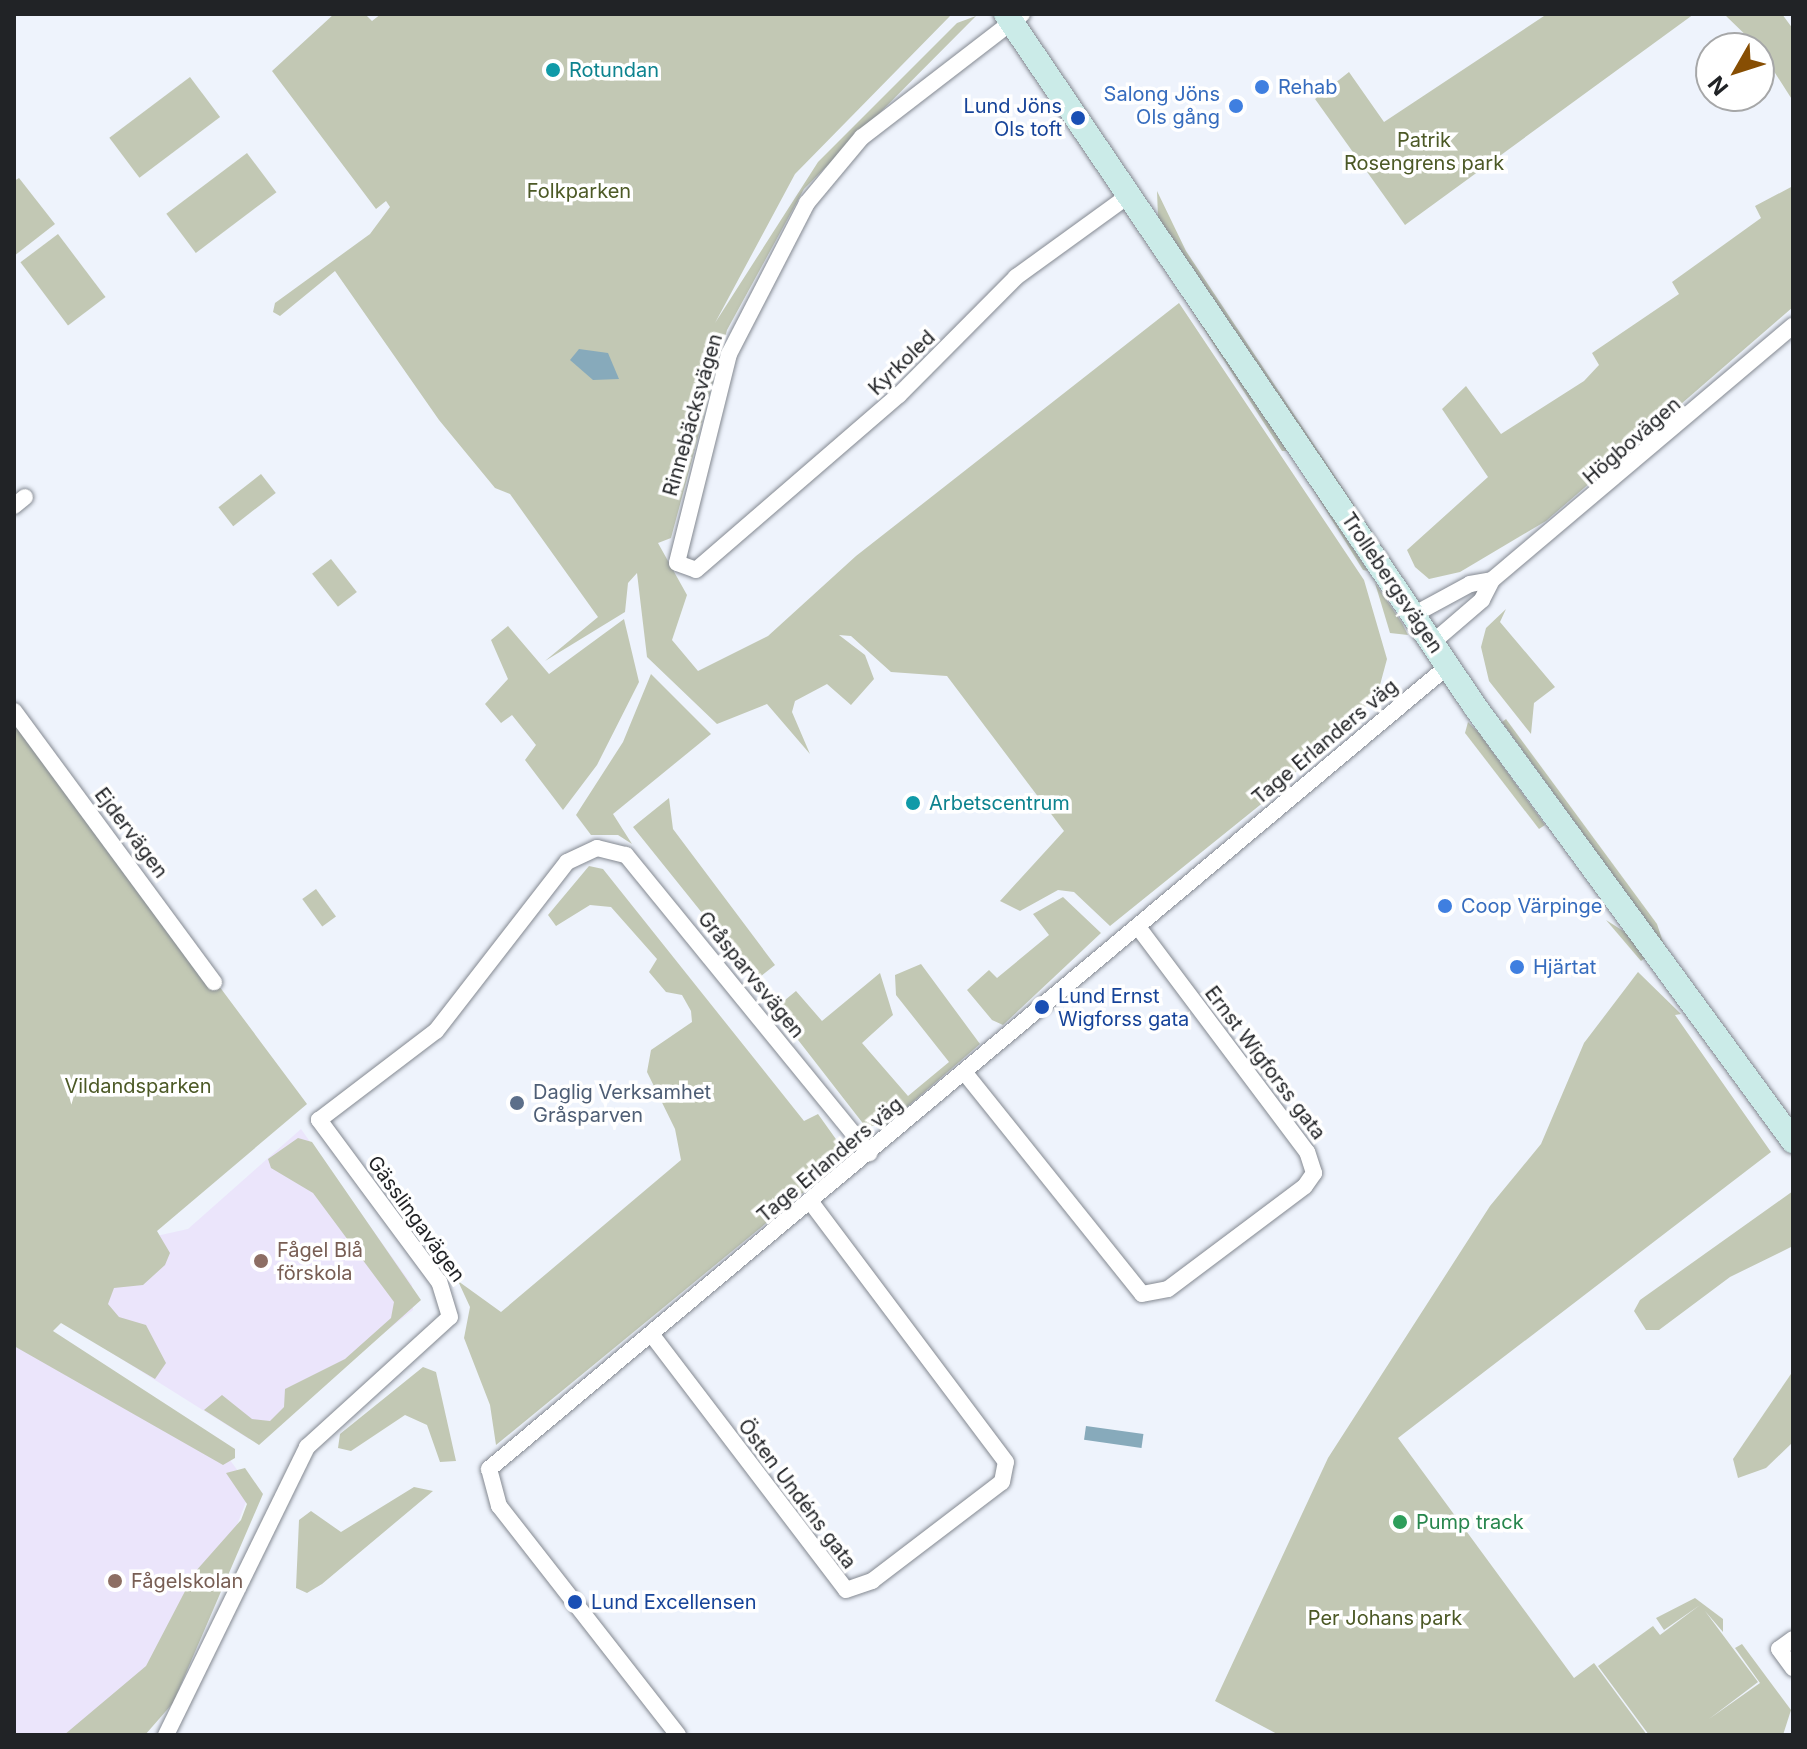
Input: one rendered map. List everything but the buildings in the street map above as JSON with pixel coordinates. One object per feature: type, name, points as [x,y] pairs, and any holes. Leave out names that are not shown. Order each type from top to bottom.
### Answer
[{"type":"street","name":"Trollebergsvägen","points":[[1013,16],[1432,643],[1793,1141]]},
{"type":"street","name":"Rinnebäcksvägen","points":[[702,565],[683,569],[675,549],[729,354],[786,236],[862,137],[1013,16]]},
{"type":"street","name":"Kyrkoled","points":[[702,565],[899,395],[1016,277],[1132,193]]},
{"type":"street","name":"Högbovägen","points":[[1432,643],[1482,600],[1492,580],[1793,326]]},
{"type":"street","name":"Högbovägen","points":[[1413,615],[1470,584],[1492,580]]},
{"type":"street","name":"Tage Erlanders väg","points":[[678,1735],[499,1506],[487,1479],[497,1461],[652,1335],[1448,666]]},
{"type":"street","name":"Ejdervägen","points":[[14,711],[214,982]]},
{"type":"street","name":"Gråsparvsvägen","points":[[587,850],[618,850],[635,864],[869,1153]]},
{"type":"street","name":"Gässlingavägen","points":[[166,1735],[307,1447],[450,1317],[439,1282],[319,1120],[436,1031],[556,873],[587,850]]},
{"type":"street","name":"Ernst Wigforss gata","points":[[965,1073],[1142,1294],[1168,1289],[1305,1186],[1314,1173],[1307,1152],[1138,927]]},
{"type":"street","name":"Östen Undéns gata","points":[[652,1335],[846,1590],[872,1581],[1002,1482],[1006,1462],[811,1202]]},
{"type":"street","points":[[1793,1639],[1779,1649],[1793,1668]]},
{"type":"shaded area","name":"Fågel Blå förskola","points":[[301,1129],[412,1285],[413,1310],[249,1439],[64,1323],[152,1237],[188,1229]]},
{"type":"shaded area","name":"Fågelskolan","points":[[14,1330],[222,1449],[251,1489],[180,1672],[141,1735],[14,1735]]},
{"type":"green space","name":"Folkparken","points":[[334,14],[365,14],[372,21],[381,14],[952,14],[795,174],[715,323],[818,162],[957,23],[976,16],[804,189],[727,330],[671,538],[658,543],[687,595],[672,640],[698,671],[768,636],[856,556],[1179,303],[1364,580],[1387,659],[1377,696],[1265,801],[1110,926],[1074,892],[1058,890],[1020,911],[1000,901],[1064,831],[947,676],[891,672],[851,636],[839,635],[865,655],[874,679],[851,705],[827,684],[795,701],[792,712],[810,754],[767,704],[717,724],[647,657],[637,573],[628,583],[625,612],[545,661],[598,617],[510,494],[495,488],[439,420],[335,271],[280,316],[273,312],[275,303],[370,234],[390,207],[386,201],[376,209],[272,71]]},
{"type":"green space","name":"Patrik Rosengrens park","points":[[1547,14],[1694,14],[1405,225],[1315,99],[1349,72],[1384,122]]},
{"type":"green space","points":[[1724,14],[1782,14],[1793,29],[1793,101],[1775,73],[1775,32],[1743,32]]},
{"type":"green space","points":[[190,77],[220,117],[139,178],[109,138]]},
{"type":"green space","points":[[247,153],[276,192],[196,253],[166,214]]},
{"type":"green space","points":[[19,178],[55,224],[14,256],[14,181]]},
{"type":"green space","points":[[1793,186],[1793,307],[1546,521],[1460,572],[1429,579],[1415,567],[1407,550],[1488,477],[1442,409],[1466,386],[1501,434],[1584,381],[1599,365],[1592,353],[1679,294],[1672,282],[1761,218],[1755,206]]},
{"type":"green space","points":[[1157,191],[1186,251],[1389,558],[1158,217]]},
{"type":"green space","points":[[1129,212],[1288,451],[1282,451]]},
{"type":"green space","points":[[58,234],[106,297],[68,325],[20,262]]},
{"type":"green space","points":[[261,474],[276,493],[233,526],[218,507]]},
{"type":"green space","points":[[1304,475],[1368,571],[1363,570]]},
{"type":"green space","points":[[331,559],[357,592],[338,607],[312,574]]},
{"type":"green space","points":[[1375,583],[1402,623],[1408,635],[1390,633]]},
{"type":"green space","points":[[1506,609],[1500,622],[1555,687],[1534,703],[1531,734],[1489,681],[1481,647],[1486,628]]},
{"type":"green space","points":[[624,619],[639,682],[597,765],[563,810],[525,760],[536,745],[512,715],[501,723],[485,704],[508,679],[491,640],[508,626],[549,674]]},
{"type":"green space","points":[[651,674],[711,734],[613,814],[632,844],[618,835],[591,835],[576,815],[623,742]]},
{"type":"green space","name":"Vildandsparken","points":[[14,711],[307,1104],[157,1231],[170,1253],[165,1265],[143,1285],[114,1288],[108,1304],[119,1317],[146,1325],[166,1363],[155,1379],[61,1323],[53,1331],[235,1449],[235,1458],[223,1465],[14,1346]]},
{"type":"green space","points":[[1506,719],[1657,924],[1664,945],[1502,722]]},
{"type":"green space","points":[[1468,722],[1545,825],[1539,829],[1465,733]]},
{"type":"green space","points":[[669,798],[673,829],[775,965],[756,980],[633,827]]},
{"type":"green space","points":[[589,866],[603,869],[804,1121],[818,1114],[848,1156],[496,1445],[490,1405],[464,1338],[470,1307],[458,1281],[501,1312],[681,1160],[675,1129],[647,1072],[651,1050],[692,1022],[691,1011],[682,995],[666,992],[649,972],[657,959],[611,907],[590,905],[556,926],[548,915]]},
{"type":"green space","points":[[316,889],[336,917],[322,926],[302,899]]},
{"type":"green space","points":[[1063,897],[1101,933],[1003,1025],[992,1020],[967,990],[989,970],[997,978],[1049,935],[1033,914]]},
{"type":"green space","points":[[1606,920],[1628,934],[1648,956],[1641,961]]},
{"type":"green space","points":[[921,964],[980,1044],[885,1126],[865,1126],[774,1009],[796,991],[822,1021],[880,973],[893,1015],[862,1043],[908,1096],[949,1062],[896,995],[895,975]]},
{"type":"green space","name":"Per Johans park","points":[[1638,972],[1681,1014],[1675,1015],[1771,1152],[1398,1438],[1574,1678],[1594,1663],[1647,1735],[1279,1735],[1215,1701],[1328,1458],[1490,1206],[1541,1144],[1584,1043]]},
{"type":"green space","points":[[298,1138],[312,1142],[421,1300],[259,1445],[204,1410],[222,1395],[252,1419],[270,1421],[284,1407],[285,1389],[345,1359],[391,1318],[394,1302],[313,1193],[271,1168],[268,1159]]},
{"type":"green space","points":[[1793,1191],[1793,1246],[1730,1277],[1659,1330],[1646,1330],[1634,1311],[1640,1300]]},
{"type":"green space","points":[[423,1367],[436,1372],[456,1461],[440,1462],[427,1425],[405,1415],[351,1451],[338,1448],[340,1434]]},
{"type":"green space","points":[[1793,1371],[1793,1442],[1766,1468],[1738,1478],[1733,1459]]},
{"type":"green space","points":[[245,1468],[263,1494],[173,1703],[145,1735],[64,1735],[146,1666],[195,1572],[241,1520],[247,1504],[226,1473]]},
{"type":"green space","points":[[414,1487],[433,1491],[322,1584],[307,1593],[296,1588],[299,1520],[311,1511],[341,1532]]},
{"type":"green space","points":[[1695,1598],[1723,1619],[1723,1632],[1705,1611],[1758,1682],[1709,1719],[1760,1683],[1735,1648],[1742,1644],[1791,1710],[1783,1735],[1649,1735],[1598,1666],[1653,1626],[1660,1635],[1700,1605],[1664,1630],[1656,1618]]},
{"type":"water","points":[[579,349],[608,353],[619,379],[593,380],[570,360]]},
{"type":"water","points":[[1086,1426],[1143,1434],[1141,1448],[1084,1440]]},
{"type":"place","name":"Rotundan","points":[[553,70]]},
{"type":"place","name":"Rehab","points":[[1262,87]]},
{"type":"place","name":"Salong Jöns Ols gång","points":[[1236,106]]},
{"type":"place","name":"Lund Jöns Ols toft","points":[[1078,118]]},
{"type":"place","name":"Arbetscentrum","points":[[913,803]]},
{"type":"place","name":"Coop Värpinge","points":[[1445,906]]},
{"type":"place","name":"Hjärtat","points":[[1517,967]]},
{"type":"place","name":"Lund Ernst Wigforss gata","points":[[1042,1007]]},
{"type":"place","name":"Daglig Verksamhet Gråsparven","points":[[517,1103]]},
{"type":"place","name":"Fågel Blå förskola","points":[[261,1261]]},
{"type":"place","name":"Pump track","points":[[1400,1522]]},
{"type":"place","name":"Fågelskolan","points":[[115,1581]]},
{"type":"place","name":"Lund Excellensen","points":[[575,1602]]}]
